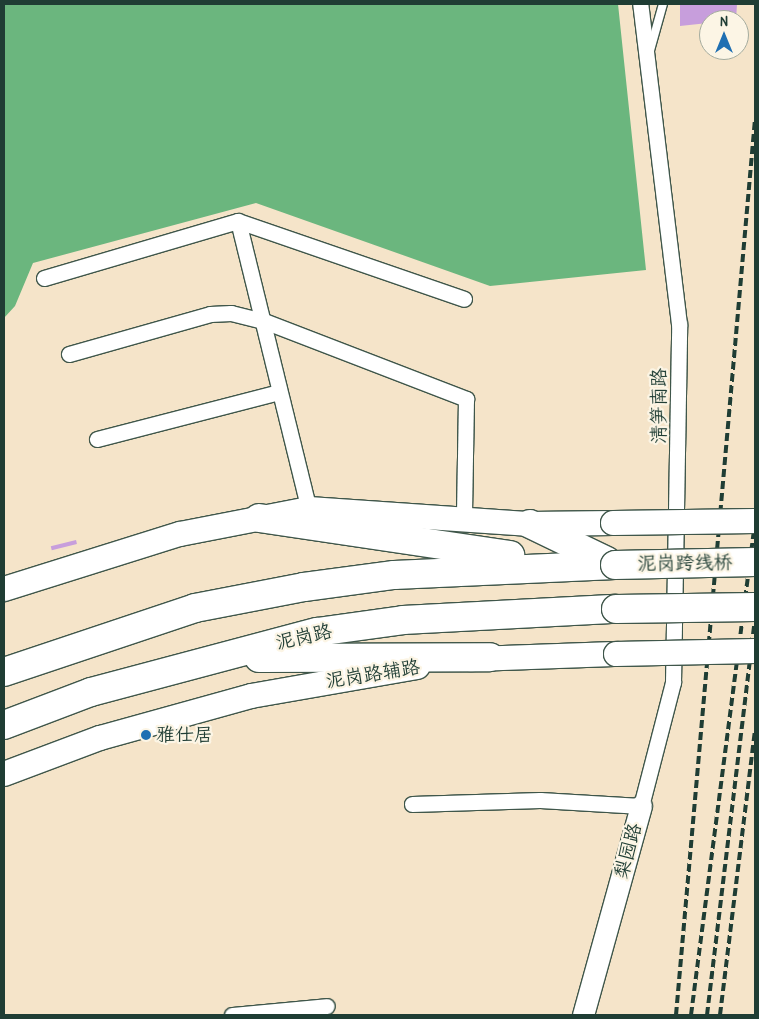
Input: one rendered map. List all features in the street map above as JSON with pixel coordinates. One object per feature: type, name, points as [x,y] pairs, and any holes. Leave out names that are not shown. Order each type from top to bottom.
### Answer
[{"type":"highway","points":[[259,518],[576,564]]},
{"type":"highway","points":[[530,524],[615,565]]},
{"type":"highway","name":"泥岗跨线桥","points":[[615,565],[755,562]]},
{"type":"highway","points":[[4,672],[195,608],[304,587],[394,575],[576,564],[615,565]]},
{"type":"highway","name":"泥岗路","points":[[4,725],[91,692],[317,632],[404,620],[616,609],[755,607]]},
{"type":"highway","points":[[220,658],[490,657]]},
{"type":"main road","points":[[4,589],[180,534],[309,509],[464,518],[530,524],[755,521]]},
{"type":"main road","name":"泥岗路辅路","points":[[4,774],[100,738],[251,696],[356,675],[490,657],[755,651]]},
{"type":"street","name":"清笋南路","points":[[640,4],[679,324],[678,567],[673,682],[640,806]]},
{"type":"street","points":[[44,278],[238,221],[464,299]]},
{"type":"street","points":[[238,221],[309,509]]},
{"type":"street","points":[[69,354],[210,314],[264,321],[466,399],[464,518]]},
{"type":"street","points":[[97,439],[279,392]]},
{"type":"street","points":[[412,804],[540,800],[640,806]]},
{"type":"street","name":"梨园路","points":[[583,1015],[640,806]]},
{"type":"street","name":"梨园路","points":[[597,1015],[627,894],[640,806]]},
{"type":"street","points":[[232,1015],[327,1006]]},
{"type":"lane","points":[[647,60],[663,4]]},
{"type":"green space","points":[[4,4],[618,4],[646,270],[490,286],[256,203],[33,263],[15,306],[4,318]]},
{"type":"building","points":[[680,4],[737,4],[737,10],[699,10],[699,24],[680,26]]},
{"type":"building","points":[[76,540],[77,544],[52,550],[51,546]]},
{"type":"railway","points":[[676,1015],[755,120]]},
{"type":"railway","points":[[691,1015],[755,520]]},
{"type":"railway","points":[[707,1015],[755,621]]},
{"type":"railway","points":[[720,1015],[755,729]]},
{"type":"place","name":"雅仕居","points":[[146,735]]}]
